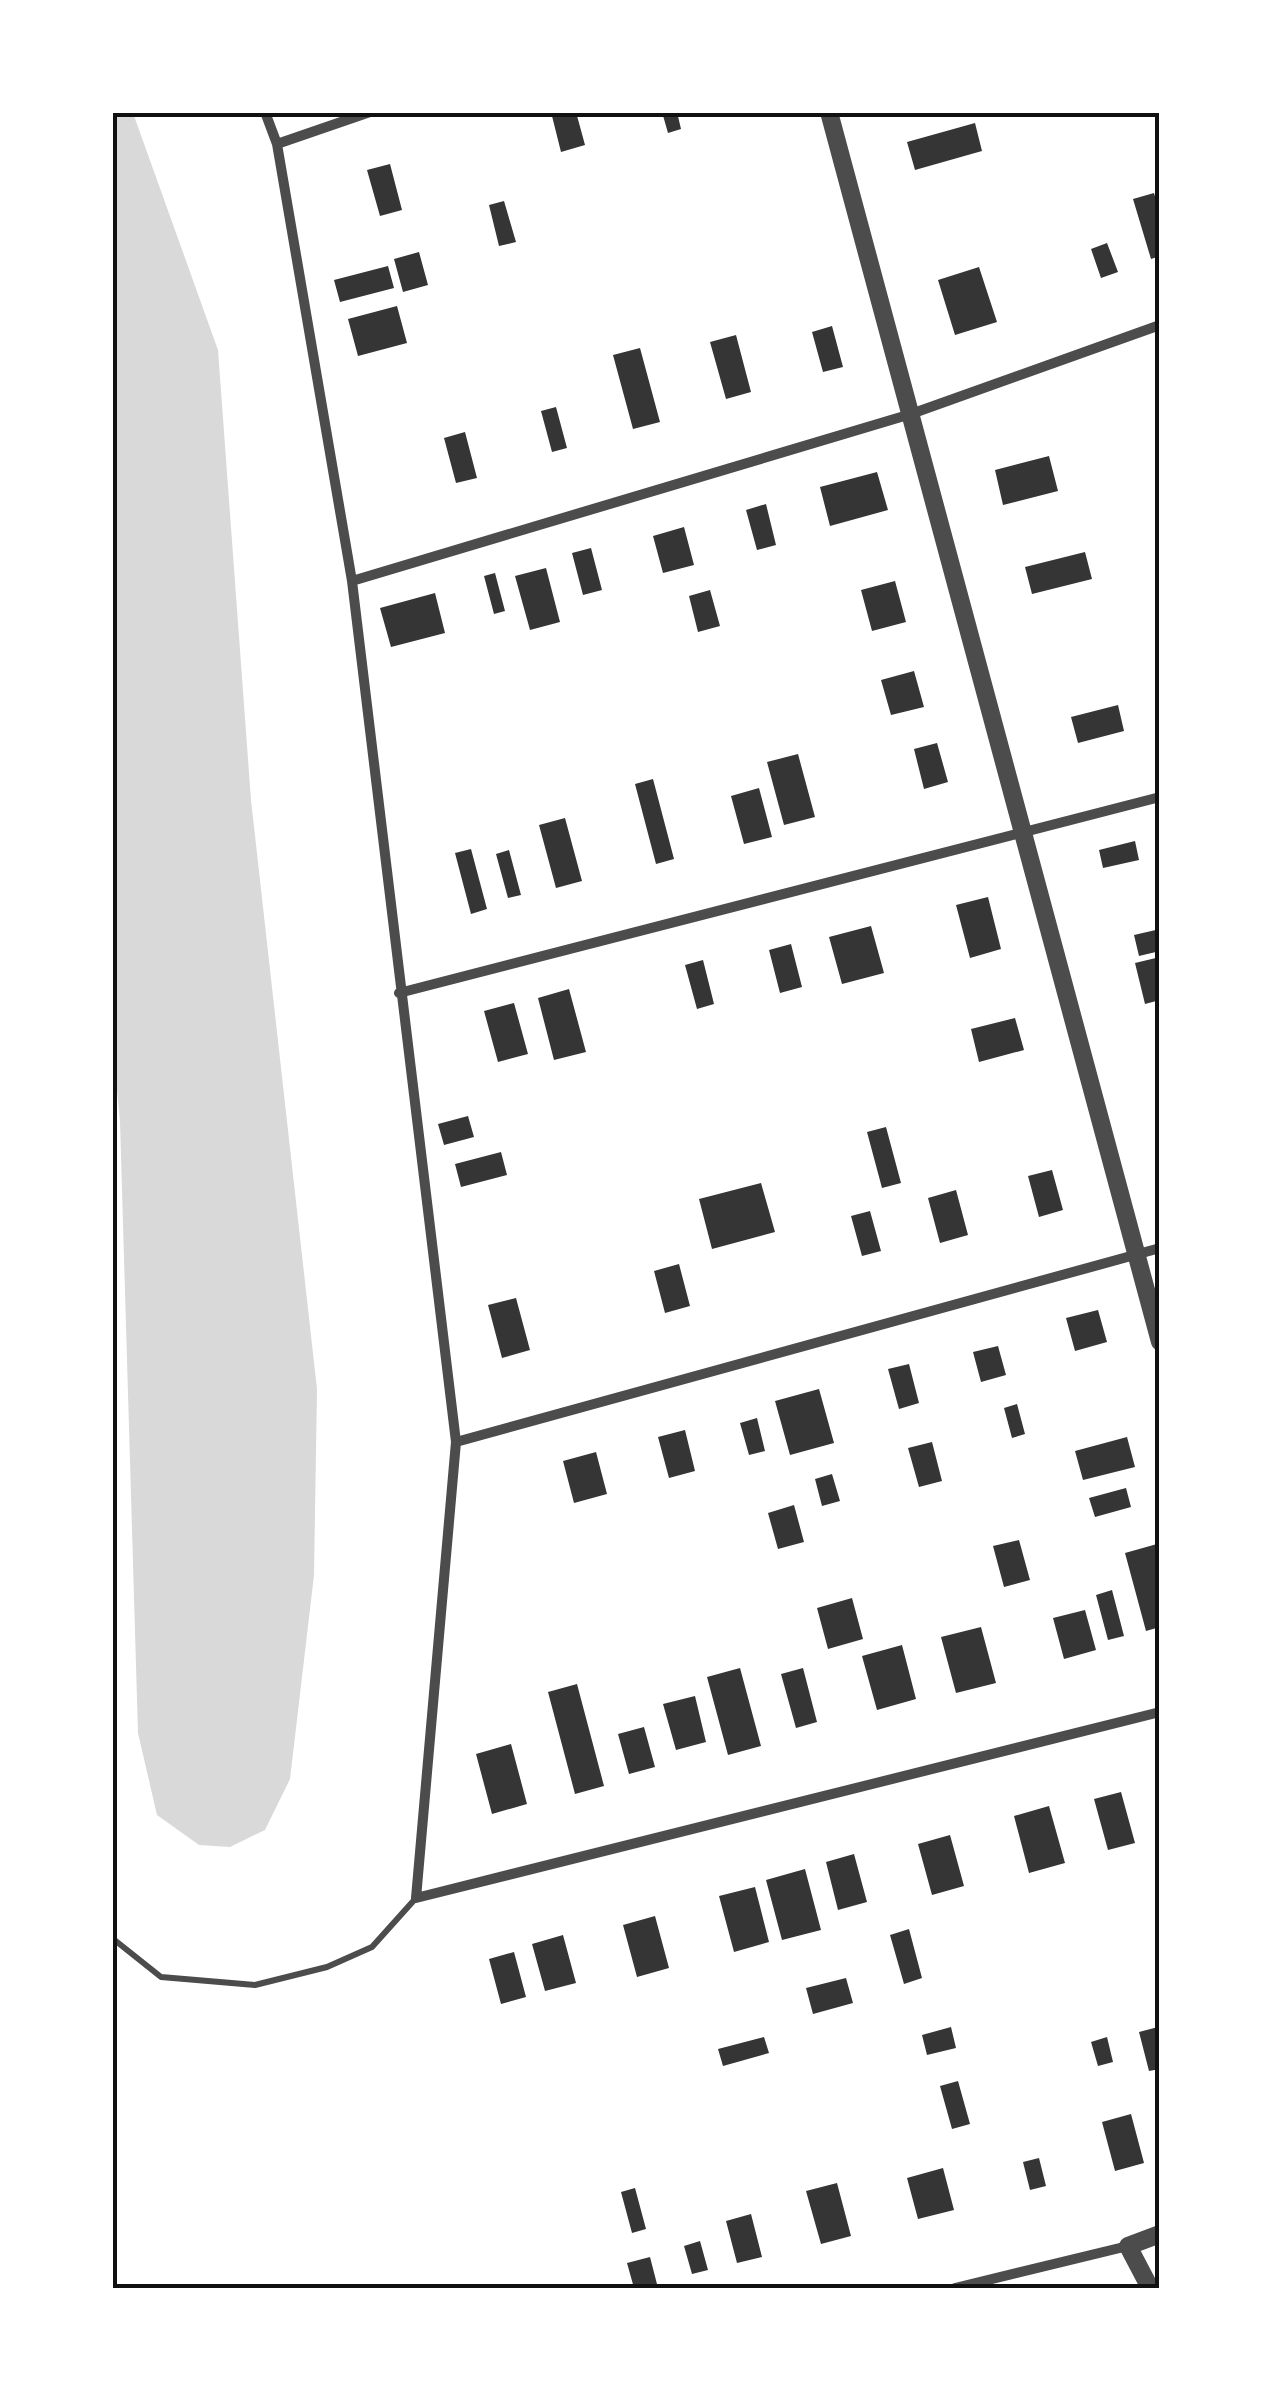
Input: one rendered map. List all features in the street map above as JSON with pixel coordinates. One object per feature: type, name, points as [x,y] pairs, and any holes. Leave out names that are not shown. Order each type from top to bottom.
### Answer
[{"type":"street","points":[[265,112],[277,144],[352,581],[456,1442],[416,1898],[1160,1712]]},
{"type":"street","points":[[277,144],[370,112]]},
{"type":"street","points":[[829,112],[1160,1342]]},
{"type":"street","points":[[352,581],[911,414],[1160,324]]},
{"type":"street","points":[[399,993],[1160,798]]},
{"type":"street","points":[[456,1442],[1160,1248]]},
{"type":"street","points":[[955,2288],[1128,2246],[1160,2234]]},
{"type":"street","points":[[1128,2246],[1150,2288]]},
{"type":"lane","points":[[112,1938],[161,1977],[255,1984],[327,1966],[372,1947],[416,1898]]},
{"type":"shaded area","points":[[112,113],[133,113],[218,350],[251,800],[317,1389],[314,1575],[290,1779],[265,1830],[230,1847],[199,1845],[157,1815],[138,1733],[120,1122],[112,1035]]},
{"type":"building","points":[[551,112],[576,112],[585,145],[561,152]]},
{"type":"building","points":[[662,112],[677,112],[681,129],[668,133]]},
{"type":"building","points":[[975,123],[982,151],[915,170],[907,142]]},
{"type":"building","points":[[390,164],[402,210],[380,216],[367,170]]},
{"type":"building","points":[[1154,193],[1160,213],[1160,256],[1151,259],[1133,199]]},
{"type":"building","points":[[504,201],[516,242],[499,246],[489,205]]},
{"type":"building","points":[[1107,243],[1118,272],[1101,278],[1091,249]]},
{"type":"building","points":[[419,252],[428,285],[403,292],[394,259]]},
{"type":"building","points":[[388,266],[394,288],[340,302],[334,280]]},
{"type":"building","points":[[979,267],[997,322],[955,335],[938,280]]},
{"type":"building","points":[[397,306],[407,343],[358,356],[348,319]]},
{"type":"building","points":[[832,326],[843,367],[823,372],[812,332]]},
{"type":"building","points":[[736,335],[751,392],[726,399],[710,342]]},
{"type":"building","points":[[640,348],[660,422],[633,429],[613,355]]},
{"type":"building","points":[[556,407],[567,448],[552,452],[541,411]]},
{"type":"building","points":[[465,432],[477,478],[456,483],[444,438]]},
{"type":"building","points":[[1049,456],[1058,491],[1003,505],[995,470]]},
{"type":"building","points":[[877,472],[888,510],[830,526],[820,487]]},
{"type":"building","points":[[766,504],[776,545],[757,550],[746,510]]},
{"type":"building","points":[[684,527],[694,565],[663,573],[653,536]]},
{"type":"building","points":[[591,548],[602,590],[583,595],[572,553]]},
{"type":"building","points":[[1085,552],[1092,579],[1032,594],[1025,567]]},
{"type":"building","points":[[546,568],[560,622],[530,630],[515,576]]},
{"type":"building","points":[[495,573],[505,611],[494,614],[484,576]]},
{"type":"building","points":[[895,581],[906,622],[872,631],[861,590]]},
{"type":"building","points":[[710,590],[720,626],[698,632],[689,596]]},
{"type":"building","points":[[435,593],[445,633],[391,647],[380,608]]},
{"type":"building","points":[[914,671],[924,707],[891,715],[881,680]]},
{"type":"building","points":[[1118,705],[1124,731],[1078,743],[1071,717]]},
{"type":"building","points":[[937,743],[948,782],[924,789],[914,749]]},
{"type":"building","points":[[798,754],[815,817],[784,825],[767,762]]},
{"type":"building","points":[[653,779],[674,859],[656,864],[635,784]]},
{"type":"building","points":[[759,788],[772,837],[744,844],[731,796]]},
{"type":"building","points":[[565,818],[582,881],[556,888],[539,825]]},
{"type":"building","points":[[1135,841],[1139,860],[1103,868],[1099,850]]},
{"type":"building","points":[[471,849],[487,909],[471,914],[455,853]]},
{"type":"building","points":[[509,850],[521,895],[508,898],[496,854]]},
{"type":"building","points":[[988,897],[1001,949],[970,958],[956,905]]},
{"type":"building","points":[[871,926],[884,973],[842,984],[829,937]]},
{"type":"building","points":[[1160,929],[1160,951],[1139,956],[1134,935]]},
{"type":"building","points":[[791,944],[802,987],[780,993],[769,950]]},
{"type":"building","points":[[1160,957],[1160,1000],[1145,1004],[1135,963]]},
{"type":"building","points":[[703,960],[714,1004],[697,1009],[685,965]]},
{"type":"building","points":[[569,989],[586,1052],[554,1060],[538,998]]},
{"type":"building","points":[[514,1003],[528,1054],[498,1062],[484,1011]]},
{"type":"building","points":[[1015,1018],[1024,1050],[979,1062],[971,1029]]},
{"type":"building","points":[[468,1116],[474,1137],[444,1145],[438,1124]]},
{"type":"building","points":[[886,1127],[901,1183],[882,1188],[867,1132]]},
{"type":"building","points":[[501,1152],[507,1175],[461,1187],[455,1164]]},
{"type":"building","points":[[1052,1170],[1063,1210],[1039,1217],[1028,1176]]},
{"type":"building","points":[[761,1183],[775,1232],[712,1249],[699,1199]]},
{"type":"building","points":[[956,1190],[968,1235],[940,1243],[928,1198]]},
{"type":"building","points":[[870,1211],[881,1251],[862,1256],[851,1216]]},
{"type":"building","points":[[679,1264],[690,1306],[665,1313],[654,1271]]},
{"type":"building","points":[[516,1298],[530,1350],[502,1358],[488,1305]]},
{"type":"building","points":[[1098,1310],[1107,1342],[1075,1351],[1066,1318]]},
{"type":"building","points":[[998,1346],[1006,1375],[981,1382],[973,1352]]},
{"type":"building","points":[[909,1364],[919,1403],[899,1409],[888,1369]]},
{"type":"building","points":[[819,1389],[834,1443],[790,1455],[775,1401]]},
{"type":"building","points":[[1017,1404],[1025,1434],[1012,1438],[1004,1408]]},
{"type":"building","points":[[757,1418],[765,1451],[749,1455],[740,1423]]},
{"type":"building","points":[[685,1430],[695,1471],[669,1478],[658,1437]]},
{"type":"building","points":[[1127,1437],[1135,1467],[1083,1480],[1075,1451]]},
{"type":"building","points":[[932,1442],[942,1481],[919,1487],[908,1448]]},
{"type":"building","points":[[596,1452],[607,1494],[574,1503],[563,1461]]},
{"type":"building","points":[[832,1474],[840,1501],[822,1506],[815,1479]]},
{"type":"building","points":[[1126,1488],[1131,1507],[1095,1517],[1089,1498]]},
{"type":"building","points":[[794,1505],[804,1542],[778,1549],[768,1513]]},
{"type":"building","points":[[1019,1540],[1030,1580],[1004,1587],[993,1546]]},
{"type":"building","points":[[1157,1544],[1160,1627],[1146,1631],[1125,1553]]},
{"type":"building","points":[[1112,1590],[1124,1636],[1108,1640],[1096,1595]]},
{"type":"building","points":[[852,1598],[863,1639],[828,1649],[817,1608]]},
{"type":"building","points":[[1085,1610],[1096,1650],[1064,1659],[1053,1618]]},
{"type":"building","points":[[981,1627],[996,1683],[956,1693],[941,1637]]},
{"type":"building","points":[[902,1645],[916,1699],[877,1710],[862,1656]]},
{"type":"building","points":[[740,1668],[761,1746],[728,1755],[707,1677]]},
{"type":"building","points":[[803,1668],[817,1722],[796,1728],[781,1674]]},
{"type":"building","points":[[577,1684],[604,1786],[575,1794],[548,1692]]},
{"type":"building","points":[[695,1696],[706,1742],[676,1750],[663,1704]]},
{"type":"building","points":[[644,1727],[655,1767],[629,1774],[618,1734]]},
{"type":"building","points":[[511,1744],[527,1804],[492,1814],[476,1754]]},
{"type":"building","points":[[1121,1792],[1135,1843],[1108,1850],[1094,1799]]},
{"type":"building","points":[[1049,1806],[1065,1863],[1029,1873],[1014,1816]]},
{"type":"building","points":[[950,1835],[964,1886],[932,1895],[918,1844]]},
{"type":"building","points":[[854,1854],[867,1902],[838,1910],[826,1862]]},
{"type":"building","points":[[805,1869],[821,1930],[782,1940],[766,1880]]},
{"type":"building","points":[[755,1887],[769,1942],[734,1952],[719,1896]]},
{"type":"building","points":[[655,1916],[669,1968],[637,1977],[623,1925]]},
{"type":"building","points":[[909,1929],[922,1978],[904,1984],[890,1935]]},
{"type":"building","points":[[563,1935],[576,1983],[545,1991],[532,1944]]},
{"type":"building","points":[[514,1952],[526,1997],[501,2004],[489,1959]]},
{"type":"building","points":[[846,1978],[853,2003],[813,2014],[806,1988]]},
{"type":"building","points":[[951,2027],[956,2048],[927,2055],[922,2035]]},
{"type":"building","points":[[1158,2027],[1160,2069],[1149,2071],[1139,2032]]},
{"type":"building","points":[[764,2037],[769,2053],[723,2066],[718,2049]]},
{"type":"building","points":[[1107,2037],[1113,2062],[1098,2066],[1091,2042]]},
{"type":"building","points":[[958,2081],[970,2124],[952,2129],[940,2086]]},
{"type":"building","points":[[1131,2114],[1144,2163],[1115,2171],[1102,2122]]},
{"type":"building","points":[[1039,2158],[1046,2186],[1030,2190],[1023,2162]]},
{"type":"building","points":[[943,2168],[954,2210],[918,2219],[907,2178]]},
{"type":"building","points":[[837,2183],[851,2236],[821,2244],[806,2191]]},
{"type":"building","points":[[635,2188],[646,2229],[632,2233],[621,2192]]},
{"type":"building","points":[[751,2214],[762,2257],[737,2263],[726,2221]]},
{"type":"building","points":[[700,2241],[708,2270],[692,2274],[684,2246]]},
{"type":"building","points":[[650,2257],[658,2288],[634,2288],[627,2263]]}]
